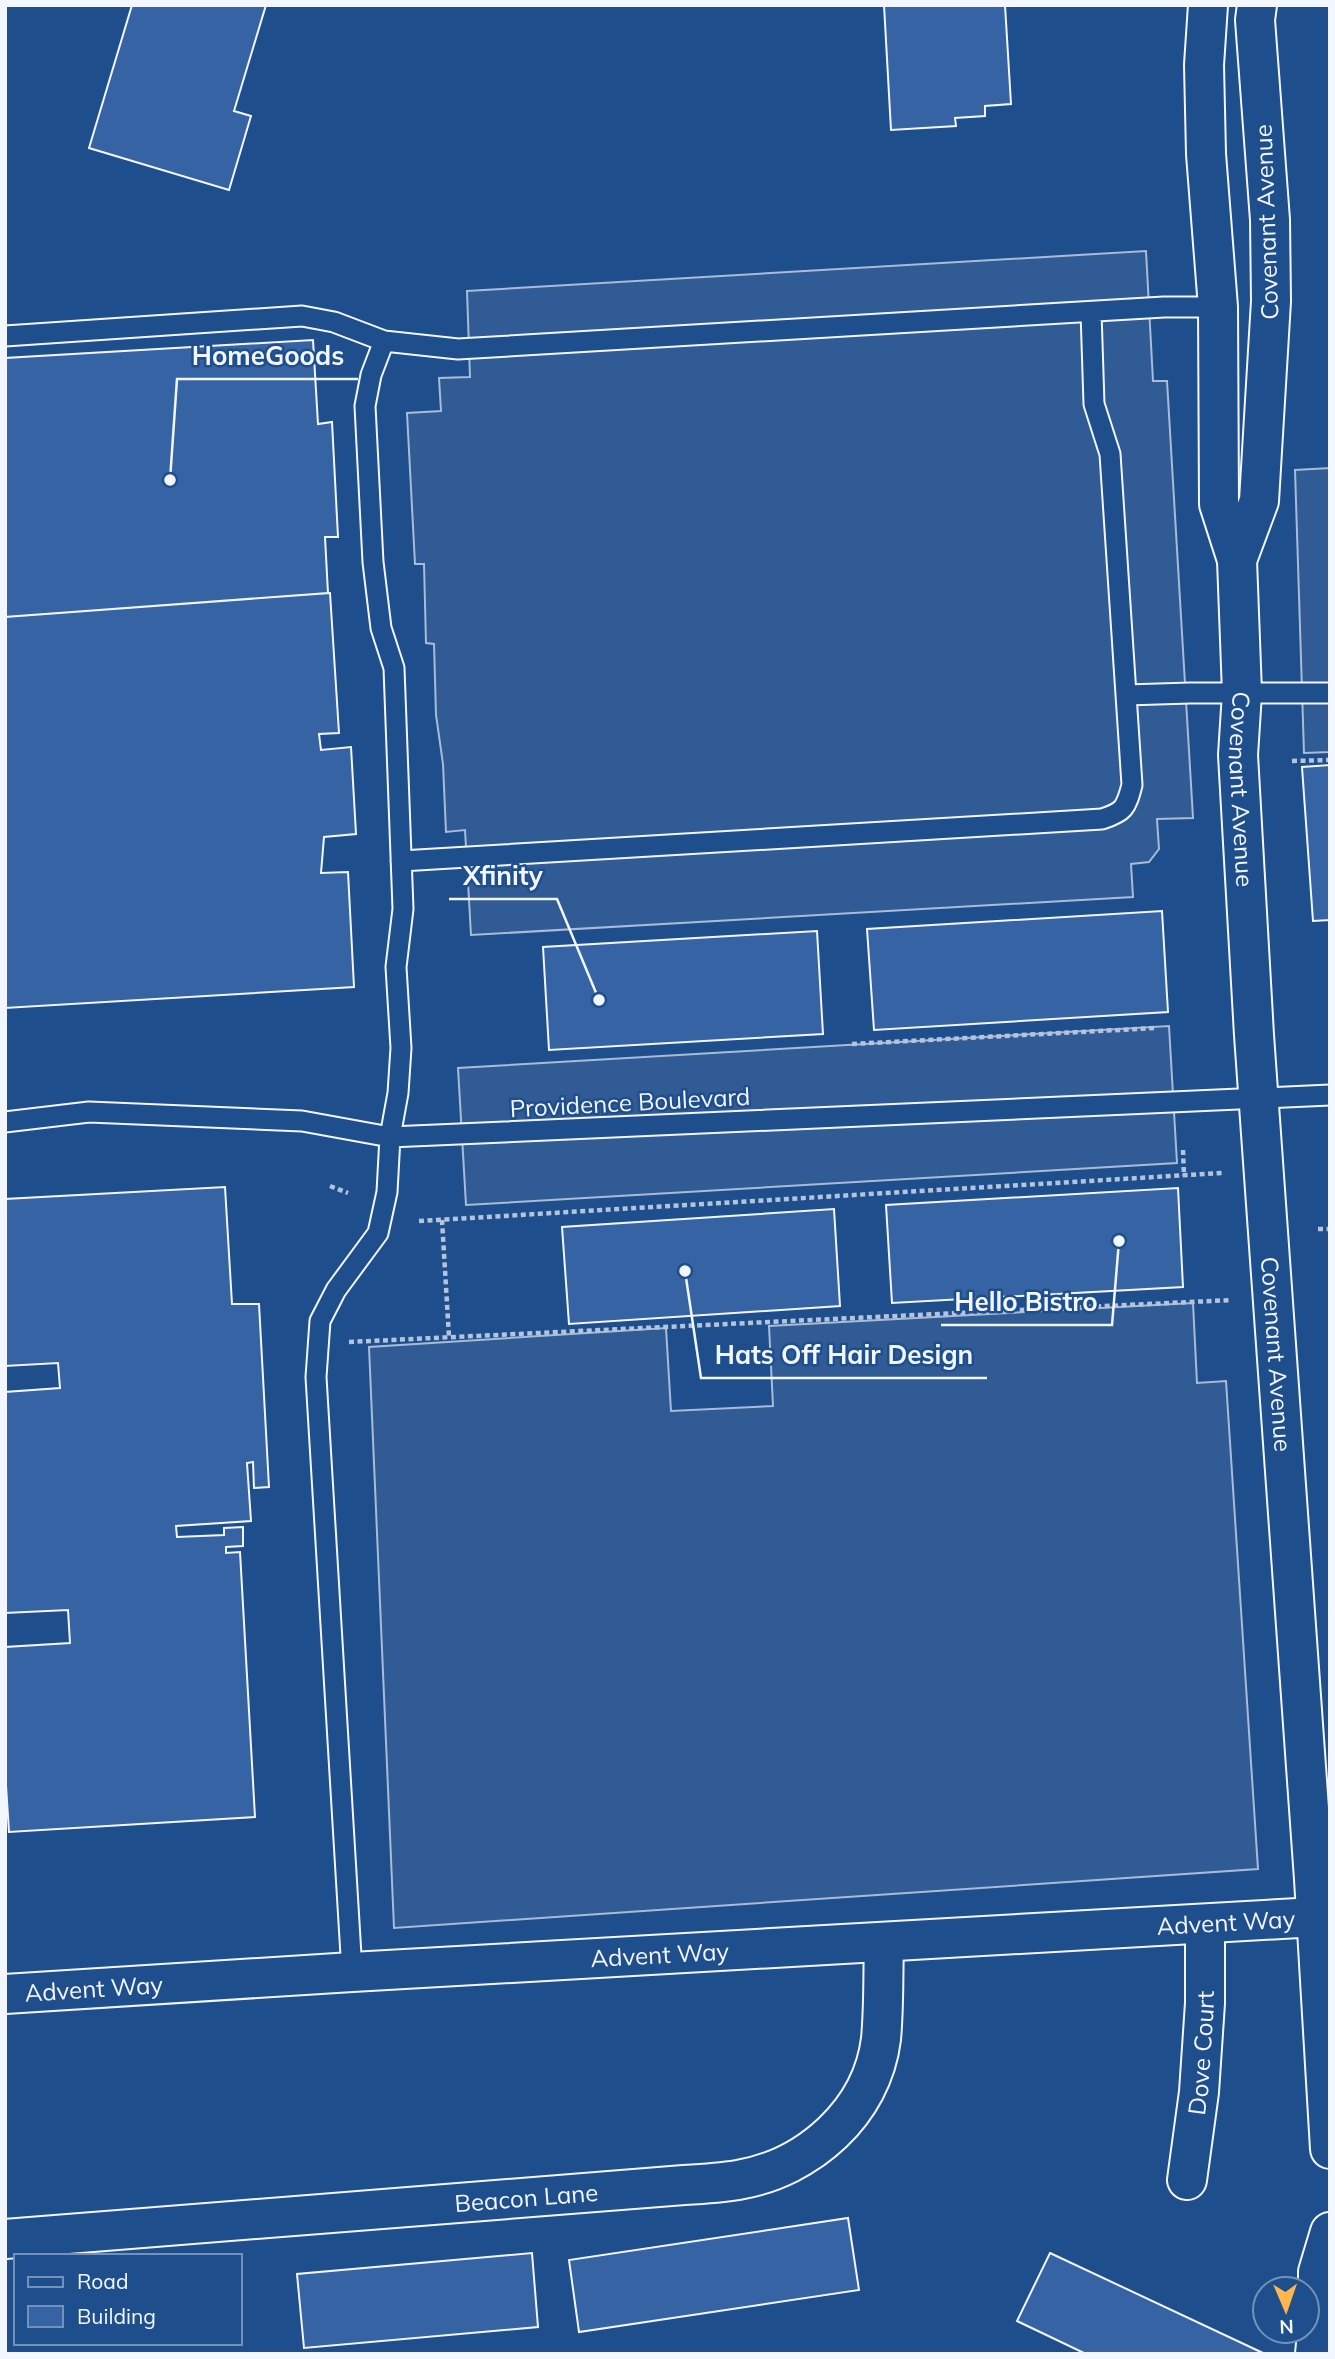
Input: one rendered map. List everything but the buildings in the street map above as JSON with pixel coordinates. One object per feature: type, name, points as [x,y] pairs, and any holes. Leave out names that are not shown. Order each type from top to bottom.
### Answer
[{"type":"street","name":"Covenant Avenue","points":[[1208,5],[1204,65],[1206,154],[1218,306],[1219,504],[1237,560],[1242,693],[1238,755],[1258,1100],[1323,1916],[1330,2149]]},
{"type":"street","name":"Covenant Avenue","points":[[1237,560],[1259,501],[1271,301],[1270,220],[1255,20],[1257,5]]},
{"type":"street","points":[[1261,79],[1279,5]]},
{"type":"street","name":"Advent Way","points":[[5,1994],[1323,1916]]},
{"type":"street","name":"Dove Court","points":[[1187,2180],[1200,2080],[1205,2003],[1205,1924]]},
{"type":"street","name":"Beacon Lane","points":[[5,2239],[684,2185],[739,2180],[778,2169],[809,2151],[838,2129],[860,2101],[875,2068],[881,2039],[884,1942]]},
{"type":"street","points":[[1315,2354],[1318,2272],[1330,2232]]},
{"type":"lane","points":[[5,336],[302,316],[334,322],[384,341],[458,349],[1218,306]]},
{"type":"lane","points":[[401,861],[1102,819],[1118,814],[1127,803],[1132,785],[1110,454],[1094,404],[1091,312]]},
{"type":"lane","points":[[352,1972],[316,1377],[320,1321],[336,1290],[378,1233],[387,1192],[390,1137],[398,1093],[401,1048],[396,967],[403,909],[394,668],[381,628],[373,562],[365,406],[371,375],[384,341]]},
{"type":"lane","points":[[1126,695],[1330,693]]},
{"type":"lane","name":"Providence Boulevard","points":[[5,1122],[102,1112],[302,1121],[390,1137],[1330,1095]]},
{"type":"path","points":[[1292,761],[1330,760]]},
{"type":"path","points":[[852,1044],[1156,1028]]},
{"type":"path","points":[[1183,1150],[1184,1176]]},
{"type":"path","points":[[419,1221],[1223,1173]]},
{"type":"path","points":[[330,1186],[348,1193]]},
{"type":"path","points":[[443,1220],[449,1337]]},
{"type":"path","points":[[1318,1229],[1330,1229]]},
{"type":"path","points":[[341,1343],[1232,1300]]},
{"type":"shaded area","points":[[1146,251],[1153,381],[1167,381],[1193,818],[1157,819],[1159,849],[1149,862],[1131,864],[1133,897],[471,935],[465,830],[446,832],[443,764],[436,715],[434,644],[426,643],[424,564],[415,564],[407,413],[441,411],[439,378],[470,377],[467,291]]},
{"type":"shaded area","points":[[1330,468],[1330,752],[1304,753],[1295,470]]},
{"type":"shaded area","points":[[1169,1026],[1177,1163],[466,1205],[458,1068]]},
{"type":"shaded area","points":[[1193,1303],[1197,1383],[1226,1381],[1258,1869],[394,1928],[369,1347],[666,1328],[671,1411],[773,1406],[769,1326]]},
{"type":"place","name":"HomeGoods","points":[[170,480]]},
{"type":"place","name":"Xfinity","points":[[599,1000]]},
{"type":"place","name":"Hello Bistro","points":[[1119,1241]]},
{"type":"place","name":"Hats Off Hair Design","points":[[685,1271]]}]
